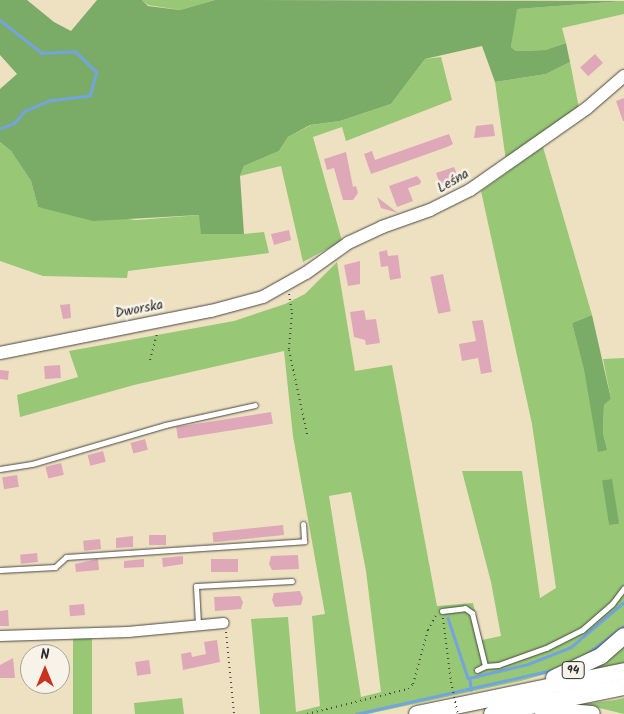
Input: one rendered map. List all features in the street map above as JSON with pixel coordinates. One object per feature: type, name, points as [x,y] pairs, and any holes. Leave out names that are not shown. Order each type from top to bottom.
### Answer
[{"type":"highway","name":"94","points":[[417,714],[515,693],[584,665],[624,636]]},
{"type":"highway","points":[[515,693],[624,671]]},
{"type":"highway","name":"94","points":[[492,714],[624,688]]},
{"type":"highway","points":[[513,710],[592,714]]},
{"type":"street","name":"Leśna","points":[[285,286],[348,243],[382,227],[430,210],[470,190],[579,114],[624,76]]},
{"type":"street","name":"Dworska","points":[[0,353],[242,304],[285,286]]},
{"type":"street","points":[[0,636],[128,632],[224,623]]},
{"type":"lane","points":[[0,469],[32,464],[165,425],[255,405]]},
{"type":"lane","points":[[0,570],[55,567],[66,557],[304,540],[303,524]]},
{"type":"lane","points":[[198,624],[196,586],[292,581]]},
{"type":"lane","points":[[477,670],[485,666],[522,657],[582,630],[612,604],[624,588]]},
{"type":"lane","points":[[442,611],[466,608],[472,613],[485,666]]},
{"type":"path","points":[[285,286],[292,313],[289,350],[307,434]]},
{"type":"path","points":[[150,360],[160,320]]},
{"type":"path","points":[[307,714],[408,688],[413,684],[434,613],[442,611],[448,668],[458,714]]},
{"type":"path","points":[[224,623],[234,714]]},
{"type":"green space","points":[[0,0],[27,0],[54,22],[71,31],[97,0],[142,0],[148,6],[180,10],[215,0],[624,1],[517,9],[511,47],[516,51],[545,50],[566,43],[570,62],[546,74],[495,82],[482,46],[425,59],[391,104],[340,121],[310,125],[288,137],[279,151],[244,166],[240,176],[244,234],[201,234],[199,215],[93,221],[38,207],[31,181],[11,151],[0,142],[0,89],[17,74],[0,55]]},
{"type":"green space","points":[[142,0],[215,0],[180,10],[148,5]]},
{"type":"green space","points":[[624,1],[624,14],[562,28],[566,43],[545,50],[516,51],[511,47],[516,9]]},
{"type":"green space","points":[[441,57],[452,100],[346,141],[342,127],[313,137],[342,241],[303,262],[281,166],[240,176],[244,166],[279,151],[288,137],[311,125],[340,121],[391,104],[425,59]]},
{"type":"green space","points":[[570,62],[579,108],[506,161],[495,82],[546,74]]},
{"type":"green space","points":[[0,142],[11,151],[31,181],[38,207],[136,220],[200,215],[244,234],[264,232],[269,253],[128,271],[127,278],[43,276],[0,261]]},
{"type":"green space","points":[[543,147],[592,315],[572,323],[607,450],[603,433],[604,405],[611,399],[603,359],[624,358],[624,629],[605,646],[553,672],[521,681],[368,714],[260,714],[251,619],[288,617],[296,712],[320,706],[312,616],[325,614],[293,436],[284,351],[134,385],[20,417],[17,395],[78,377],[69,351],[234,321],[285,304],[305,294],[337,262],[355,371],[392,365],[437,606],[473,603],[482,640],[501,636],[491,582],[462,471],[522,471],[540,598],[556,588],[532,424],[481,191]],"holes":[[[351,492],[366,571],[381,692],[361,697],[329,496]]]},
{"type":"green space","points":[[592,315],[611,399],[604,405],[603,433],[607,450],[598,452],[584,369],[572,323]]},
{"type":"green space","points":[[612,479],[619,523],[609,525],[602,481]]},
{"type":"green space","points":[[73,637],[92,637],[92,714],[73,714]]},
{"type":"green space","points":[[624,642],[624,663],[582,671]]},
{"type":"green space","points":[[182,698],[184,714],[135,714],[134,703]]},
{"type":"green space","points":[[624,698],[624,714],[583,704],[615,700]]},
{"type":"building","points":[[595,54],[603,63],[588,76],[580,67]]},
{"type":"building","points":[[624,98],[624,121],[623,121],[616,101]]},
{"type":"building","points":[[493,124],[495,136],[474,138],[476,126]]},
{"type":"building","points":[[449,134],[453,144],[371,174],[364,154],[372,151],[375,160]]},
{"type":"building","points":[[346,152],[353,187],[356,186],[358,193],[353,200],[343,200],[334,168],[327,170],[324,159]]},
{"type":"building","points":[[454,167],[458,177],[453,179],[455,184],[446,187],[444,182],[440,184],[436,173]]},
{"type":"building","points":[[417,176],[421,181],[420,184],[408,188],[413,201],[397,207],[389,186]]},
{"type":"building","points":[[377,197],[398,213],[381,208]]},
{"type":"building","points":[[289,230],[291,240],[274,245],[271,234]]},
{"type":"building","points":[[387,250],[388,256],[398,255],[401,278],[390,280],[388,266],[381,267],[379,252]]},
{"type":"building","points":[[360,261],[360,284],[348,286],[344,265]]},
{"type":"building","points":[[443,274],[451,311],[438,314],[430,277]]},
{"type":"building","points":[[70,304],[71,318],[63,319],[60,305]]},
{"type":"building","points":[[364,310],[366,320],[376,319],[380,343],[366,345],[365,340],[354,337],[350,312]]},
{"type":"building","points":[[483,320],[492,372],[481,374],[478,358],[462,361],[459,344],[476,341],[472,321]]},
{"type":"building","points":[[60,365],[61,378],[45,379],[44,366]]},
{"type":"building","points":[[0,370],[9,371],[8,380],[0,379]]},
{"type":"building","points":[[271,412],[273,424],[178,439],[176,427]]},
{"type":"building","points":[[145,439],[148,450],[133,454],[131,443]]},
{"type":"building","points":[[103,451],[106,462],[90,466],[88,455]]},
{"type":"building","points":[[61,463],[64,475],[48,479],[45,467]]},
{"type":"building","points":[[17,475],[19,487],[4,489],[2,477]]},
{"type":"building","points":[[283,525],[284,535],[213,542],[212,532]]},
{"type":"building","points":[[149,535],[166,535],[166,545],[149,545]]},
{"type":"building","points":[[133,536],[133,547],[116,548],[116,538]]},
{"type":"building","points":[[100,539],[101,549],[84,551],[83,541]]},
{"type":"building","points":[[37,553],[38,562],[21,564],[20,555]]},
{"type":"building","points":[[298,555],[299,569],[272,570],[269,564],[271,556]]},
{"type":"building","points":[[183,556],[183,564],[163,567],[162,558]]},
{"type":"building","points":[[98,559],[99,570],[76,572],[75,564]]},
{"type":"building","points":[[144,559],[144,567],[124,568],[124,561]]},
{"type":"building","points":[[211,559],[238,559],[238,572],[211,572]]},
{"type":"building","points":[[300,591],[303,598],[301,605],[275,607],[272,600],[274,593]]},
{"type":"building","points":[[240,596],[243,602],[241,609],[215,611],[214,597]]},
{"type":"building","points":[[84,604],[85,615],[70,616],[69,605]]},
{"type":"building","points":[[8,610],[9,626],[0,626],[0,611]]},
{"type":"building","points":[[217,640],[220,662],[183,670],[181,654],[191,652],[192,657],[206,654],[204,642]]},
{"type":"building","points":[[13,658],[15,678],[0,678],[0,665]]},
{"type":"building","points":[[149,660],[151,674],[137,676],[135,662]]},
{"type":"waterway","points":[[0,20],[42,53],[75,51],[97,72],[90,96],[49,101],[25,111],[15,123],[0,129]]},
{"type":"waterway","points":[[471,690],[469,678],[528,664],[571,647],[624,602]]},
{"type":"waterway","points":[[448,618],[468,678]]},
{"type":"waterway","points":[[588,653],[624,626]]},
{"type":"waterway","points":[[356,714],[553,670]]}]
